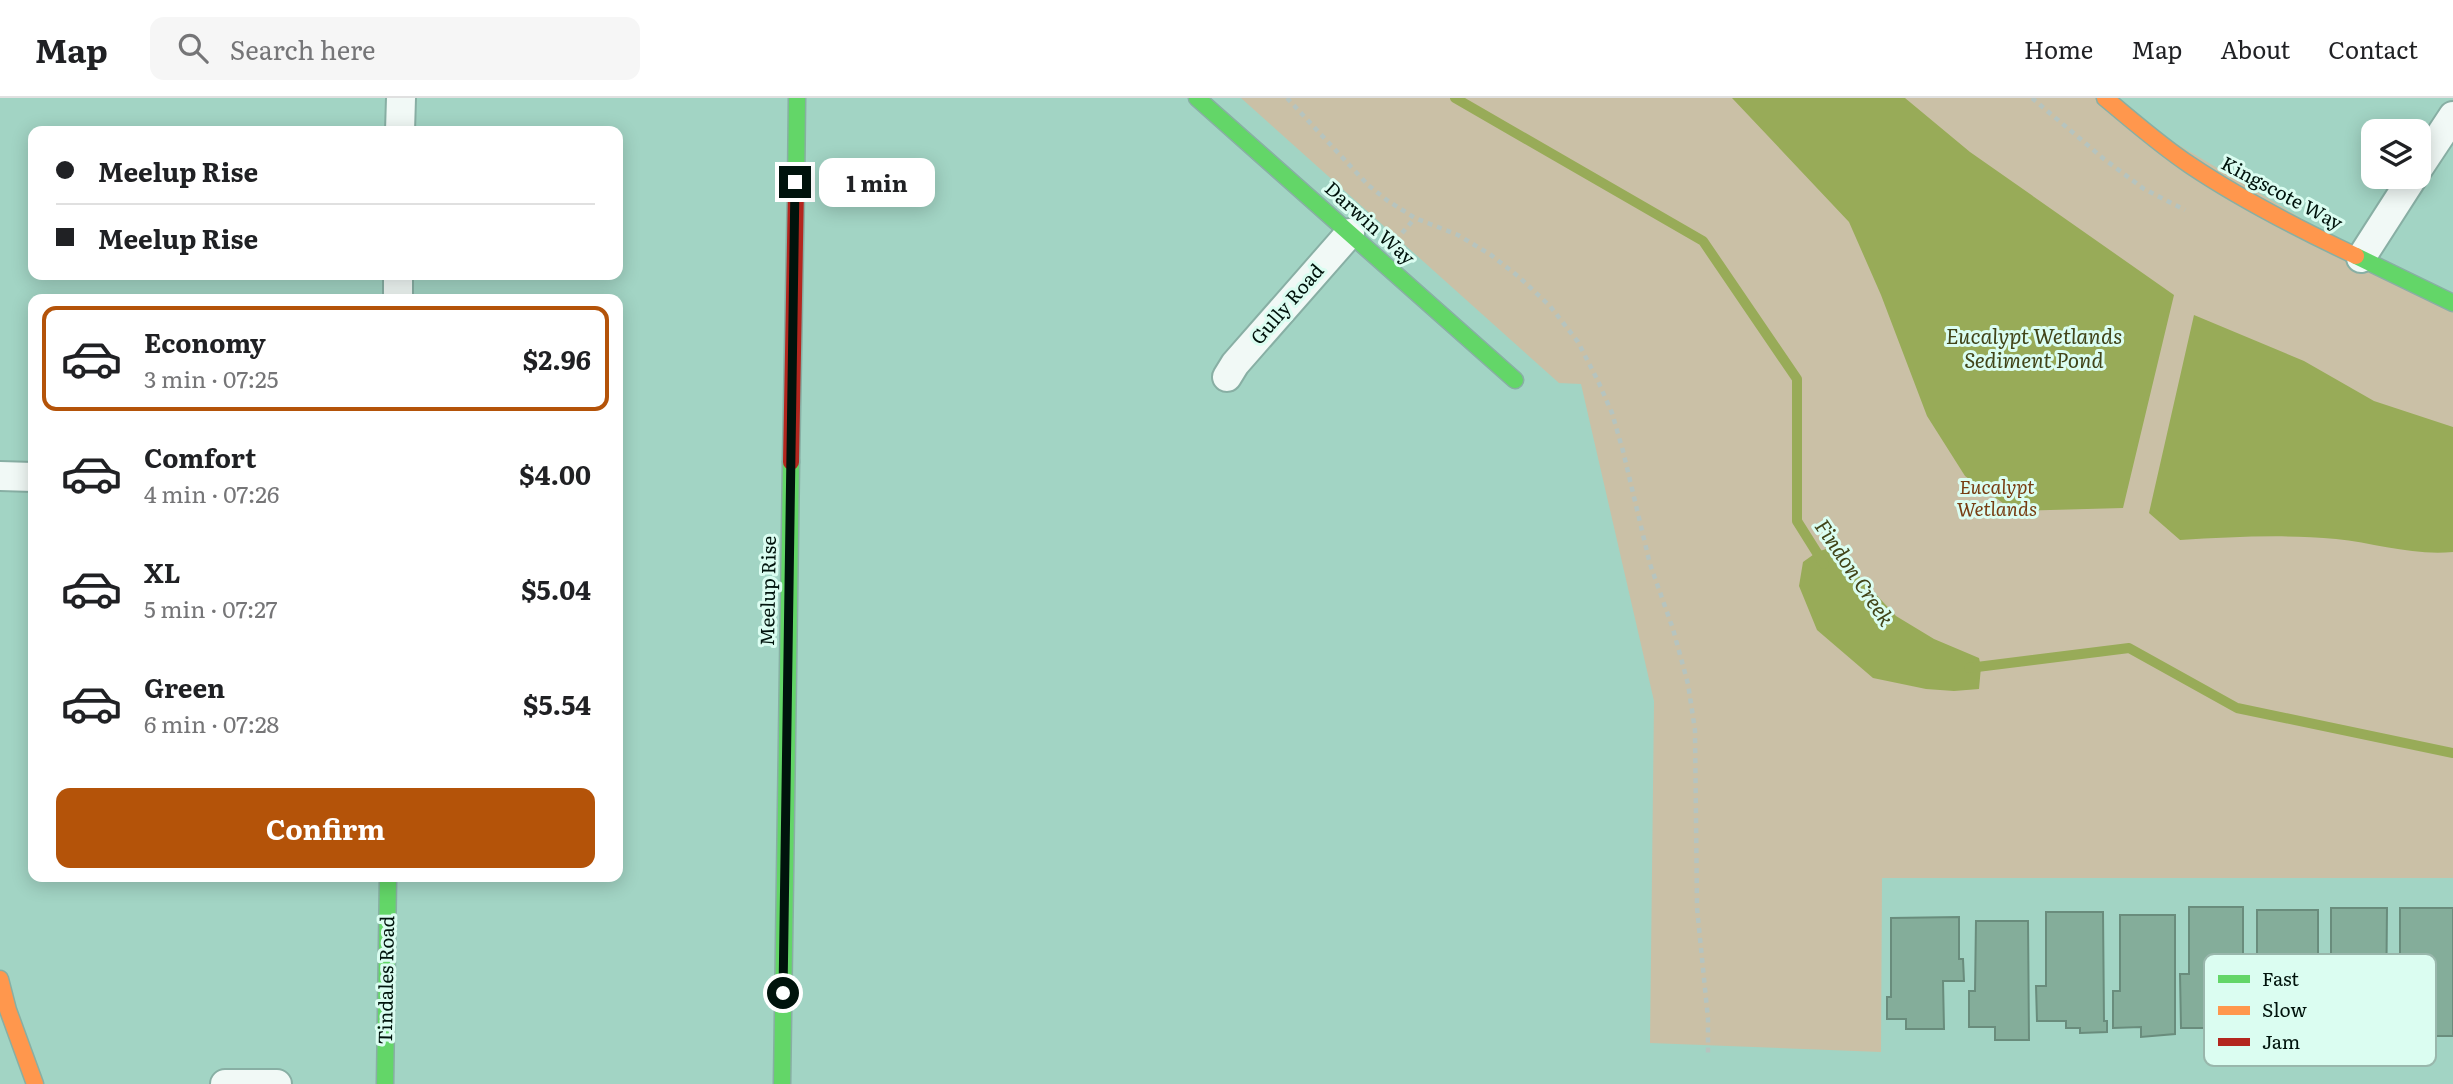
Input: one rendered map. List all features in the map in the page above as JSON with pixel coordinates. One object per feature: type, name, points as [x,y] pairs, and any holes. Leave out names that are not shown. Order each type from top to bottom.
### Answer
[{"type":"street","points":[[400,126],[401,98]]},
{"type":"street","name":"Meelup Rise","points":[[782,1084],[797,98]]},
{"type":"street","name":"Darwin Way","points":[[1197,98],[1515,380]]},
{"type":"street","name":"Kingscote Way","points":[[2105,98],[2154,140],[2254,205],[2453,303]]},
{"type":"street","points":[[2431,149],[2453,116]]},
{"type":"street","points":[[2361,258],[2405,189]]},
{"type":"street","name":"Gully Road","points":[[1227,377],[1235,364],[1350,233]]},
{"type":"street","points":[[0,476],[28,477]]},
{"type":"street","name":"Tindales Road","points":[[385,1084],[388,882]]},
{"type":"street","points":[[0,979],[8,1010],[35,1084]]},
{"type":"street","points":[[225,1084],[277,1084]]},
{"type":"path","points":[[1287,98],[1368,184],[1388,201],[1415,218],[1458,236],[1492,255],[1519,277],[1550,306],[1577,342],[1598,381],[1620,439],[1650,564],[1673,629],[1688,684],[1695,730],[1697,908],[1706,993],[1708,1057]]},
{"type":"green space","name":"Eucalypt Wetlands","points":[[1241,98],[2100,98],[2453,309],[2453,878],[1882,878],[1881,1052],[1650,1043],[1654,701],[1581,384],[1559,383]]},
{"type":"water","name":"Eucalypt Wetlands Sediment Pond","points":[[1732,98],[1905,98],[1970,152],[2174,295],[2123,508],[2014,511],[1965,476],[1927,416],[1881,295],[1849,222]]},
{"type":"water","name":"Eucalypt Wetlands Sediment Pond","points":[[2194,315],[2304,361],[2374,401],[2453,427],[2453,552],[2424,552],[2336,539],[2297,537],[2180,540],[2149,513]]},
{"type":"water","points":[[1829,548],[1896,616],[1934,639],[1979,658],[1979,689],[1926,689],[1873,678],[1817,630],[1799,586],[1803,562],[1817,552]]},
{"type":"building","points":[[2189,907],[2243,907],[2243,954],[2204,954],[2204,1028],[2181,1028],[2180,974],[2189,974]]},
{"type":"building","points":[[2331,908],[2387,908],[2387,954],[2331,954]]},
{"type":"building","points":[[2400,908],[2453,908],[2453,1036],[2436,1036],[2436,954],[2400,954]]},
{"type":"building","points":[[2257,910],[2318,910],[2318,954],[2257,954]]},
{"type":"building","points":[[2046,912],[2103,912],[2104,1021],[2107,1021],[2107,1032],[2080,1033],[2080,1028],[2066,1028],[2066,1021],[2037,1021],[2036,986],[2046,986]]},
{"type":"building","points":[[2120,915],[2175,915],[2175,1034],[2141,1037],[2141,1027],[2113,1028],[2113,991],[2120,991]]},
{"type":"building","points":[[1959,917],[1959,959],[1963,959],[1964,981],[1943,981],[1944,1029],[1906,1029],[1906,1019],[1887,1019],[1887,997],[1891,997],[1891,918]]},
{"type":"building","points":[[1976,921],[2028,921],[2029,1040],[1995,1040],[1995,1027],[1969,1027],[1969,991],[1975,991]]},
{"type":"waterway","name":"Findon Creek","points":[[1455,98],[1703,241],[1797,379],[1797,521],[1824,564]]},
{"type":"waterway","name":"Findon Creek","points":[[1969,668],[2129,648],[2237,708],[2453,753]]},
{"type":"traffic: fast","points":[[796,188],[797,98]]},
{"type":"traffic: fast","points":[[1197,98],[1515,380]]},
{"type":"traffic: fast","points":[[2356,256],[2453,303]]},
{"type":"traffic: fast","points":[[782,1084],[791,462]]},
{"type":"traffic: fast","points":[[385,1084],[388,882]]},
{"type":"traffic: slow","points":[[2105,98],[2168,149],[2210,178],[2271,214],[2356,256]]},
{"type":"traffic: slow","points":[[0,979],[8,1010],[35,1084]]},
{"type":"traffic: jam","points":[[791,462],[796,188]]},
{"type":"route","points":[[783,993],[795,182]]}]
